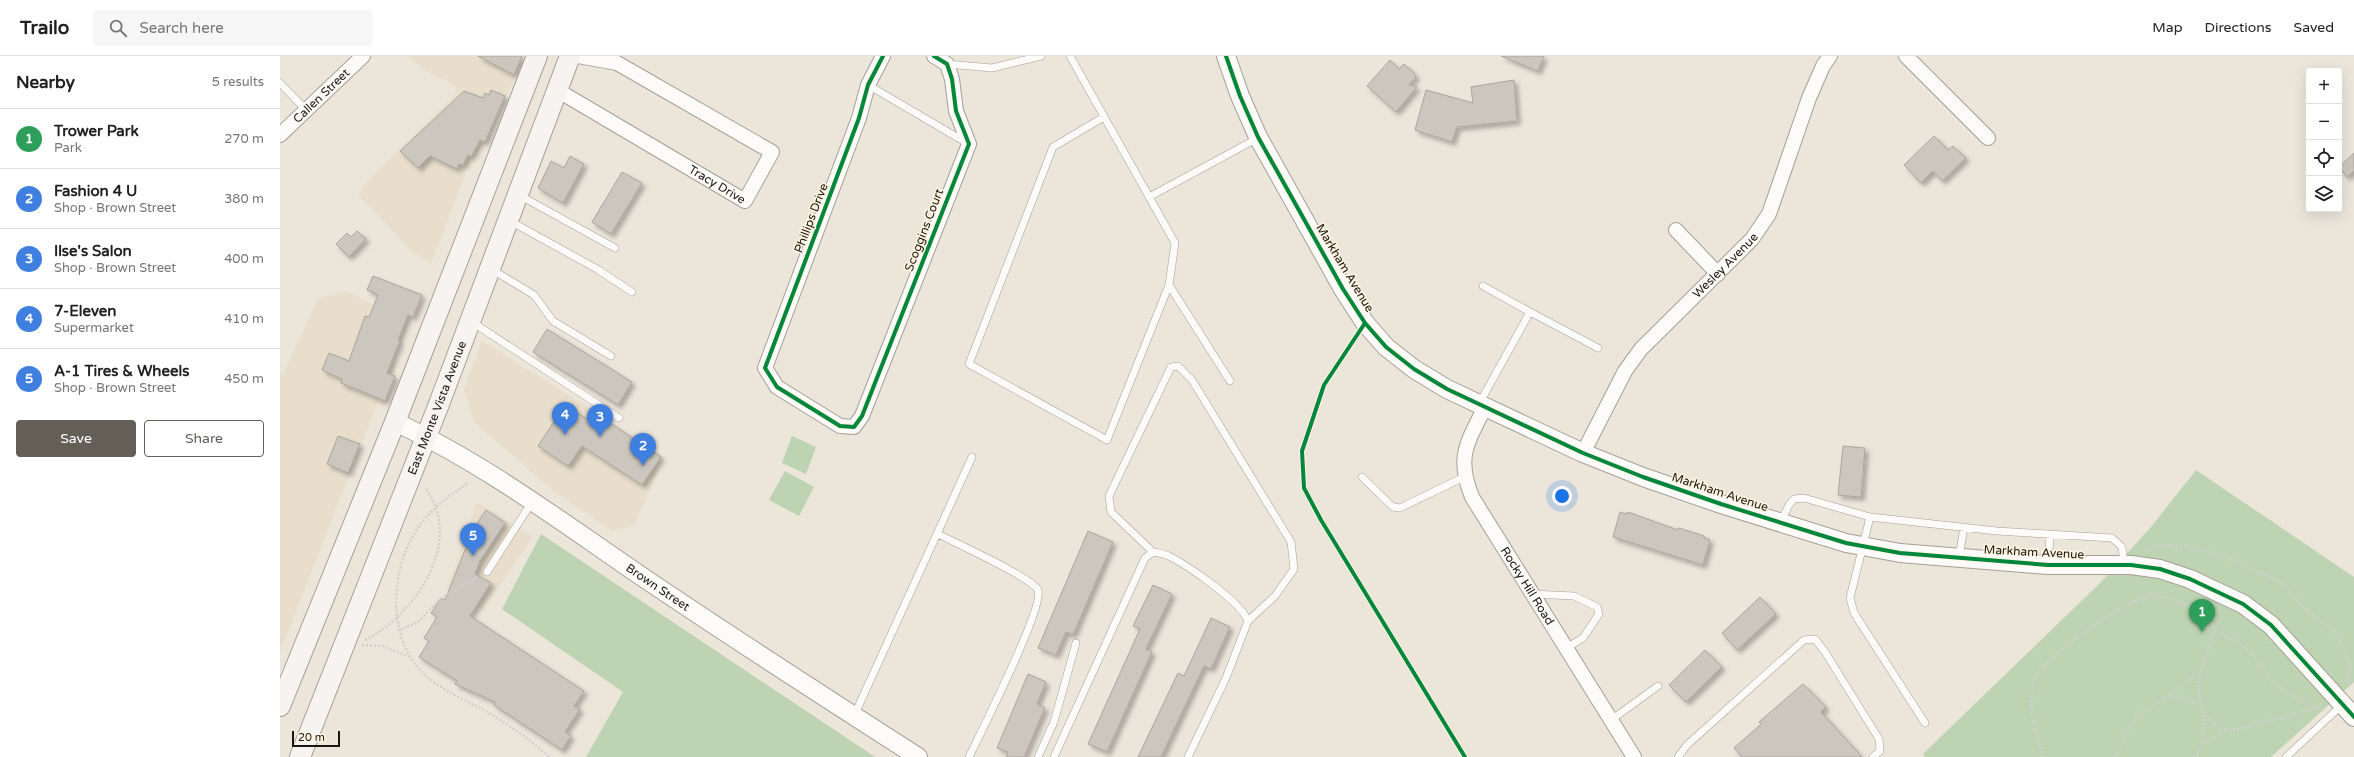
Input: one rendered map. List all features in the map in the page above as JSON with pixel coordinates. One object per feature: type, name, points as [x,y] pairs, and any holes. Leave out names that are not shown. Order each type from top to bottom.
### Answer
[{"type":"main road","points":[[280,706],[284,685],[395,422],[537,56]]},
{"type":"main road","name":"East Monte Vista Avenue","points":[[300,757],[470,321],[570,56]]},
{"type":"street","name":"Callen Street","points":[[280,135],[363,56]]},
{"type":"street","name":"Tracy Drive","points":[[557,90],[744,201],[772,152],[617,63],[578,56]]},
{"type":"street","name":"Phillips Drive","points":[[862,416],[854,427],[840,426],[777,387],[765,368],[860,118],[868,85],[883,56]]},
{"type":"street","points":[[934,56],[947,64],[952,79],[956,111],[969,144]]},
{"type":"street","name":"Markham Avenue","points":[[1226,56],[1240,96],[1258,137],[1343,289],[1365,323],[1386,347],[1414,369],[1447,389],[1583,453],[1650,480],[1780,523],[1863,546],[1900,553],[2048,565],[2125,565],[2160,569],[2190,579],[2243,604],[2271,625],[2346,707]]},
{"type":"street","name":"Wesley Avenue","points":[[1583,453],[1625,371],[1641,349],[1752,240],[1769,214],[1810,98],[1823,66],[1830,56]]},
{"type":"street","points":[[1906,56],[1988,138]]},
{"type":"street","name":"Scoggins Court","points":[[862,416],[969,144]]},
{"type":"street","points":[[1676,230],[1718,274]]},
{"type":"street","name":"Rocky Hill Road","points":[[1482,406],[1469,439],[1464,458],[1464,477],[1472,497],[1634,757]]},
{"type":"street","name":"Brown Street","points":[[395,422],[425,436],[484,469],[747,648],[918,757]]},
{"type":"lane","points":[[947,64],[992,68],[1040,56]]},
{"type":"lane","points":[[1070,56],[1175,243],[1169,285],[1107,440],[969,364],[1054,147],[1104,117]]},
{"type":"lane","points":[[280,83],[306,110]]},
{"type":"lane","points":[[868,85],[969,144]]},
{"type":"lane","points":[[1149,196],[1258,137]]},
{"type":"lane","points":[[517,194],[615,248]]},
{"type":"lane","points":[[508,220],[597,269],[632,292]]},
{"type":"lane","points":[[490,268],[534,295],[552,321],[611,356]]},
{"type":"lane","points":[[1169,285],[1230,381]]},
{"type":"lane","points":[[1483,286],[1598,348]]},
{"type":"lane","points":[[1482,406],[1530,312]]},
{"type":"lane","points":[[470,321],[619,418]]},
{"type":"lane","points":[[1188,757],[1226,678],[1248,621],[1276,596],[1294,569],[1291,542],[1192,380],[1178,366],[1171,367],[1109,496],[1112,512],[1153,552],[1170,556],[1211,584],[1245,613],[1248,621]]},
{"type":"lane","points":[[854,716],[972,457]]},
{"type":"lane","points":[[1362,477],[1393,507],[1400,508],[1464,477]]},
{"type":"lane","points":[[1780,523],[1789,505],[1794,499],[1804,498],[1870,517],[2050,535],[2112,538],[2122,547],[2125,565]]},
{"type":"lane","points":[[487,572],[532,502]]},
{"type":"lane","points":[[1870,517],[1850,598],[1854,613],[1925,723]]},
{"type":"lane","points":[[1958,558],[1964,527]]},
{"type":"lane","points":[[938,534],[1010,570],[1033,583],[1038,589],[1039,599],[1028,629],[969,757]]},
{"type":"lane","points":[[2048,565],[2050,535]]},
{"type":"lane","points":[[1054,757],[1145,558],[1153,552]]},
{"type":"lane","points":[[1533,594],[1574,596],[1597,607],[1599,614],[1583,638],[1566,648]]},
{"type":"lane","points":[[1678,757],[1687,745],[1804,640],[1815,639],[1825,652],[1878,739],[1880,751],[1874,757]]},
{"type":"lane","points":[[1038,757],[1054,722],[1076,643]]},
{"type":"lane","points":[[1611,720],[1658,686]]},
{"type":"lane","points":[[2286,757],[2346,707]]},
{"type":"path","points":[[467,484],[435,506],[409,541],[401,564],[396,586],[397,618],[404,646],[411,658],[434,682],[507,724],[550,757]]},
{"type":"path","points":[[411,658],[383,646],[360,644],[377,634],[397,618],[425,583],[433,566],[438,546],[439,526],[435,506],[424,486]]},
{"type":"path","points":[[2144,550],[2160,545],[2188,547],[2232,559],[2284,584],[2304,608],[2337,634],[2346,652],[2351,671],[2346,707],[2317,708],[2238,729],[2224,730],[2202,745]]},
{"type":"path","points":[[400,630],[418,622],[441,598],[487,572]]},
{"type":"path","points":[[2043,757],[2029,702],[2036,676],[2091,627],[2134,600],[2155,594],[2192,607],[2209,620],[2215,630],[2242,644],[2254,656],[2271,681],[2288,693],[2317,708]]},
{"type":"path","points":[[2200,706],[2201,670],[2215,630]]},
{"type":"path","points":[[2115,757],[2126,733],[2138,716],[2168,696],[2201,670]]},
{"type":"path","points":[[2168,696],[2190,701],[2200,706],[2214,724],[2224,730]]},
{"type":"path","points":[[2195,757],[2202,745],[2205,714]]},
{"type":"shaded area","points":[[409,56],[524,56],[486,143],[482,146],[466,172],[431,264],[413,252],[358,195],[363,187],[398,150],[455,95],[457,87],[424,70]]},
{"type":"shaded area","points":[[345,291],[409,322],[395,359],[395,377],[385,407],[377,404],[280,652],[280,373],[283,375],[318,299]]},
{"type":"shaded area","points":[[482,341],[599,414],[664,457],[634,525],[613,531],[556,493],[474,422],[464,389]]},
{"type":"shaded area","points":[[477,502],[533,536],[483,610],[447,588]]},
{"type":"green space","points":[[792,436],[816,447],[806,474],[782,463]]},
{"type":"green space","points":[[2196,470],[2354,577],[2354,682],[2271,757],[1925,757],[1923,754],[2101,582],[2151,527]]},
{"type":"green space","points":[[785,471],[814,487],[799,516],[769,500]]},
{"type":"green space","points":[[541,534],[875,757],[586,757],[623,692],[502,609]]},
{"type":"building","points":[[478,56],[522,56],[514,75]]},
{"type":"building","points":[[1501,56],[1544,56],[1538,71]]},
{"type":"building","points":[[1390,60],[1399,69],[1404,64],[1416,77],[1409,85],[1417,87],[1396,112],[1367,86]]},
{"type":"building","points":[[1514,80],[1517,121],[1457,127],[1452,142],[1415,130],[1426,90],[1473,103],[1471,87]]},
{"type":"building","points":[[491,90],[505,96],[485,142],[480,140],[471,157],[468,155],[463,165],[459,164],[457,169],[430,156],[418,168],[400,151],[464,91],[483,98],[485,93],[489,95]]},
{"type":"building","points":[[1934,136],[1948,150],[1953,146],[1966,158],[1942,181],[1933,171],[1921,183],[1904,165]]},
{"type":"building","points":[[2354,153],[2354,171],[2347,177],[2342,171],[2342,164]]},
{"type":"building","points":[[570,156],[584,164],[563,203],[538,188],[551,161],[564,168]]},
{"type":"building","points":[[622,172],[642,183],[611,234],[592,222]]},
{"type":"building","points":[[357,231],[366,239],[349,257],[336,244],[347,233],[351,237]]},
{"type":"building","points":[[373,276],[422,295],[413,317],[408,315],[398,340],[400,341],[387,373],[395,376],[385,401],[341,383],[342,379],[322,370],[329,353],[349,361],[365,316],[369,317],[378,295],[367,290]]},
{"type":"building","points":[[547,329],[632,382],[618,405],[533,352]]},
{"type":"building","points":[[565,405],[596,425],[601,417],[661,457],[642,485],[582,446],[568,466],[538,446]]},
{"type":"building","points":[[338,436],[360,444],[348,473],[327,464]]},
{"type":"building","points":[[1843,446],[1865,448],[1861,497],[1838,495]]},
{"type":"building","points":[[486,510],[505,523],[480,561],[475,574],[491,583],[470,616],[584,691],[574,706],[580,709],[565,732],[571,736],[562,750],[494,705],[495,702],[455,684],[457,681],[419,657],[429,641],[424,638],[437,617],[431,613],[441,598],[445,600],[465,550],[479,527],[476,525]]},
{"type":"building","points":[[1620,512],[1627,514],[1628,512],[1678,530],[1679,528],[1704,536],[1704,538],[1710,540],[1703,565],[1613,537]]},
{"type":"building","points":[[1088,531],[1113,542],[1073,635],[1066,632],[1056,655],[1038,648]]},
{"type":"building","points":[[1153,585],[1172,594],[1146,649],[1152,652],[1107,752],[1088,744],[1140,629],[1133,626]]},
{"type":"building","points":[[1760,597],[1776,614],[1737,650],[1722,633]]},
{"type":"building","points":[[1211,618],[1230,627],[1211,669],[1204,666],[1161,757],[1138,757],[1178,673],[1184,676]]},
{"type":"building","points":[[1705,650],[1722,667],[1686,702],[1669,685]]},
{"type":"building","points":[[1028,674],[1046,682],[1037,704],[1045,708],[1024,757],[1006,757],[1008,752],[997,748]]},
{"type":"building","points":[[1803,684],[1826,707],[1821,712],[1862,757],[1742,757],[1734,748],[1761,724],[1759,722]]},
{"type":"cycle path","points":[[883,56],[868,85],[859,118],[765,368],[777,387],[840,426],[854,427],[862,416],[969,144],[956,111],[952,79],[947,64],[934,56]]},
{"type":"cycle path","points":[[1226,56],[1240,96],[1258,137],[1343,289],[1365,323],[1386,347],[1414,369],[1447,389],[1583,453],[1643,477],[1721,504],[1846,543],[1900,553],[2048,565],[2131,565],[2160,569],[2190,579],[2243,604],[2271,625],[2354,717]]},
{"type":"cycle path","points":[[1365,323],[1324,385],[1302,451],[1304,488],[1321,520],[1465,757]]},
{"type":"place","name":"7-Eleven","points":[[565,435]]},
{"type":"place","name":"Ilse's Salon","points":[[600,437]]},
{"type":"place","name":"Fashion 4 U","points":[[643,466]]},
{"type":"place","name":"A-1 Tires & Wheels","points":[[473,556]]},
{"type":"place","name":"Trower Park","points":[[2202,632]]}]
